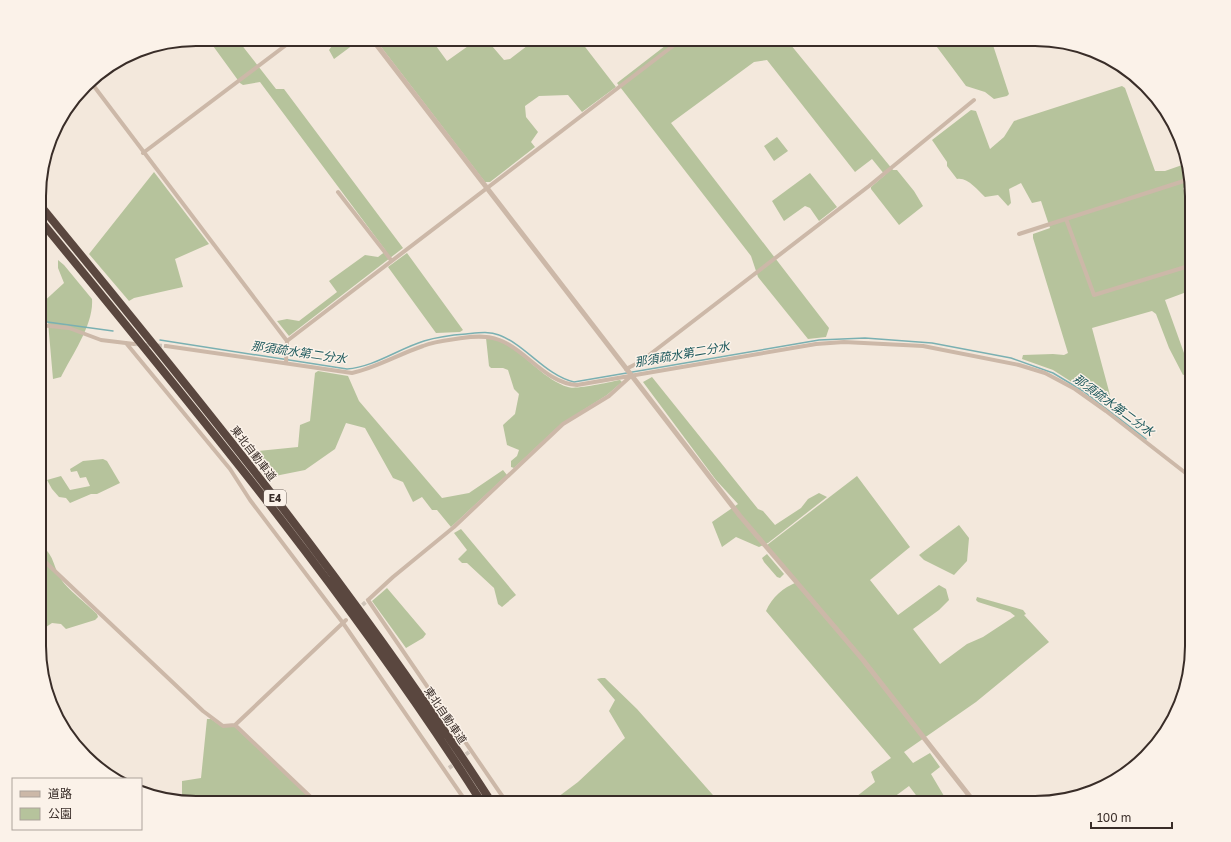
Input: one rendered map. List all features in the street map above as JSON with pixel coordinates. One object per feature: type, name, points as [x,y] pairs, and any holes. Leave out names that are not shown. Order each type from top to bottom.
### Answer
[{"type":"highway","name":"東北自動車道","points":[[46,212],[149,338],[283,508],[399,665],[487,796]]},
{"type":"highway","name":"東北自動車道","points":[[46,227],[177,388],[276,514],[392,670],[477,796]]},
{"type":"street","points":[[143,153],[285,46]]},
{"type":"street","points":[[377,46],[745,522],[863,660],[970,796]]},
{"type":"street","points":[[288,340],[673,46]]},
{"type":"street","points":[[94,86],[143,153],[288,340],[286,363]]},
{"type":"street","points":[[626,369],[640,362],[869,186],[974,100]]},
{"type":"street","points":[[1019,234],[1184,181]]},
{"type":"street","points":[[338,192],[391,260]]},
{"type":"street","points":[[1066,219],[1094,295],[1185,267]]},
{"type":"street","points":[[46,326],[69,328],[97,339],[134,344]]},
{"type":"street","points":[[166,346],[352,373],[366,370],[424,345],[483,337],[504,342],[549,375],[570,385],[577,385],[816,344],[844,342],[907,345],[944,350],[1019,365],[1045,373],[1074,389],[1100,407],[1185,473]]},
{"type":"street","points":[[126,344],[230,469],[250,500],[345,621],[448,770],[463,796]]},
{"type":"street","points":[[502,796],[368,600],[393,577],[454,527],[563,424],[609,396],[631,376]]},
{"type":"street","points":[[46,563],[213,719],[223,726],[235,725],[345,621]]},
{"type":"street","points":[[235,725],[309,796]]},
{"type":"green space","points":[[213,46],[242,46],[276,89],[284,89],[403,248],[289,336],[277,321],[287,319],[299,321],[337,292],[329,281],[365,255],[378,257],[386,251],[260,82],[243,85]]},
{"type":"green space","points":[[332,46],[352,46],[334,59],[329,50]]},
{"type":"green space","points":[[380,46],[436,46],[447,61],[468,46],[492,46],[504,60],[510,59],[527,46],[584,46],[616,87],[582,112],[568,95],[539,96],[525,106],[526,117],[538,132],[531,142],[535,147],[490,182],[485,182]]},
{"type":"green space","points":[[665,46],[792,46],[893,170],[897,170],[914,191],[923,206],[899,225],[871,189],[871,187],[885,175],[872,159],[855,172],[767,60],[754,62],[671,123],[829,328],[826,337],[808,339],[758,277],[751,256],[617,83]]},
{"type":"green space","points":[[936,46],[993,46],[1009,94],[1007,96],[994,99],[985,92],[966,86]]},
{"type":"green space","points":[[1122,86],[1125,88],[1155,171],[1165,171],[1182,165],[1185,186],[1183,188],[1185,193],[1185,293],[1165,300],[1185,353],[1185,374],[1183,375],[1169,348],[1156,314],[1152,311],[1092,328],[1110,395],[1109,400],[1103,402],[1053,370],[1022,359],[1023,355],[1064,355],[1068,353],[1033,238],[1033,234],[1050,228],[1041,201],[1032,203],[1021,183],[1009,189],[1011,203],[1008,206],[998,195],[985,197],[969,182],[957,179],[947,166],[947,162],[932,140],[971,110],[976,111],[990,149],[1004,137],[1014,121]]},
{"type":"green space","points":[[777,137],[788,151],[774,161],[764,146]]},
{"type":"green space","points":[[154,172],[209,244],[175,259],[183,287],[134,298],[129,301],[89,254]]},
{"type":"green space","points":[[810,173],[837,207],[819,221],[810,208],[805,206],[784,221],[772,201]]},
{"type":"green space","points":[[407,253],[463,330],[460,332],[436,333],[388,267]]},
{"type":"green space","points":[[58,260],[64,265],[92,299],[92,309],[86,329],[61,377],[53,379],[48,322],[46,321],[46,300],[64,283],[58,268]]},
{"type":"green space","points":[[486,338],[497,340],[508,345],[547,376],[568,387],[585,387],[620,380],[622,382],[607,395],[561,424],[514,468],[511,467],[511,461],[517,456],[519,450],[507,445],[503,425],[515,414],[519,394],[514,389],[508,370],[503,368],[491,368],[489,366]]},
{"type":"green space","points":[[318,371],[348,376],[359,401],[442,498],[469,493],[503,470],[507,475],[451,527],[437,510],[432,510],[422,497],[413,502],[403,482],[393,478],[365,428],[346,423],[335,449],[305,470],[275,476],[260,460],[258,451],[298,447],[300,425],[310,421],[315,373]]},
{"type":"green space","points":[[652,377],[758,509],[763,511],[775,525],[801,508],[808,499],[819,493],[827,497],[768,543],[759,547],[736,537],[722,547],[712,522],[738,504],[716,480],[643,382]]},
{"type":"green space","points":[[103,459],[107,461],[120,483],[97,494],[91,494],[70,503],[66,498],[59,497],[47,480],[61,476],[70,490],[90,486],[86,477],[80,478],[77,471],[71,472],[70,469],[83,461]]},
{"type":"green space","points":[[857,476],[910,547],[870,580],[898,615],[939,585],[946,589],[949,600],[939,610],[913,629],[940,664],[967,644],[983,637],[1015,616],[1010,612],[978,602],[976,600],[977,597],[1023,610],[1026,614],[1024,615],[1049,642],[976,702],[904,752],[913,763],[930,753],[940,767],[931,774],[944,796],[917,796],[909,786],[895,796],[857,796],[875,782],[871,772],[891,758],[766,611],[771,601],[778,594],[797,582],[767,545]]},
{"type":"green space","points":[[959,525],[969,538],[967,561],[954,575],[924,560],[919,555]]},
{"type":"green space","points":[[461,529],[516,595],[502,607],[498,604],[494,588],[467,563],[462,563],[458,559],[467,550],[454,533]]},
{"type":"green space","points":[[46,549],[51,556],[58,574],[64,583],[97,614],[98,617],[95,620],[66,629],[61,624],[52,623],[46,627]]},
{"type":"green space","points":[[767,554],[784,574],[780,578],[777,577],[764,562],[762,558]]},
{"type":"green space","points":[[387,588],[426,634],[423,638],[406,648],[372,601]]},
{"type":"green space","points":[[605,678],[637,709],[714,796],[559,796],[578,782],[625,738],[609,711],[615,700],[597,679]]},
{"type":"green space","points":[[207,719],[211,719],[218,724],[234,726],[309,796],[182,796],[182,781],[201,778]]},
{"type":"waterway","name":"那須疏水第二分水","points":[[46,322],[113,331]]},
{"type":"waterway","name":"那須疏水第二分水","points":[[160,340],[347,369],[367,365],[414,344],[439,337],[491,333],[509,340],[554,373],[574,382],[819,340],[865,338],[932,343],[1011,358],[1053,373],[1083,391],[1146,439]]},
{"type":"tunnel","points":[[134,344],[166,346]]},
{"type":"tunnel","points":[[358,609],[368,600]]},
{"type":"tunnel","points":[[461,758],[469,752]]},
{"type":"tunnel","points":[[449,768],[456,763]]}]
